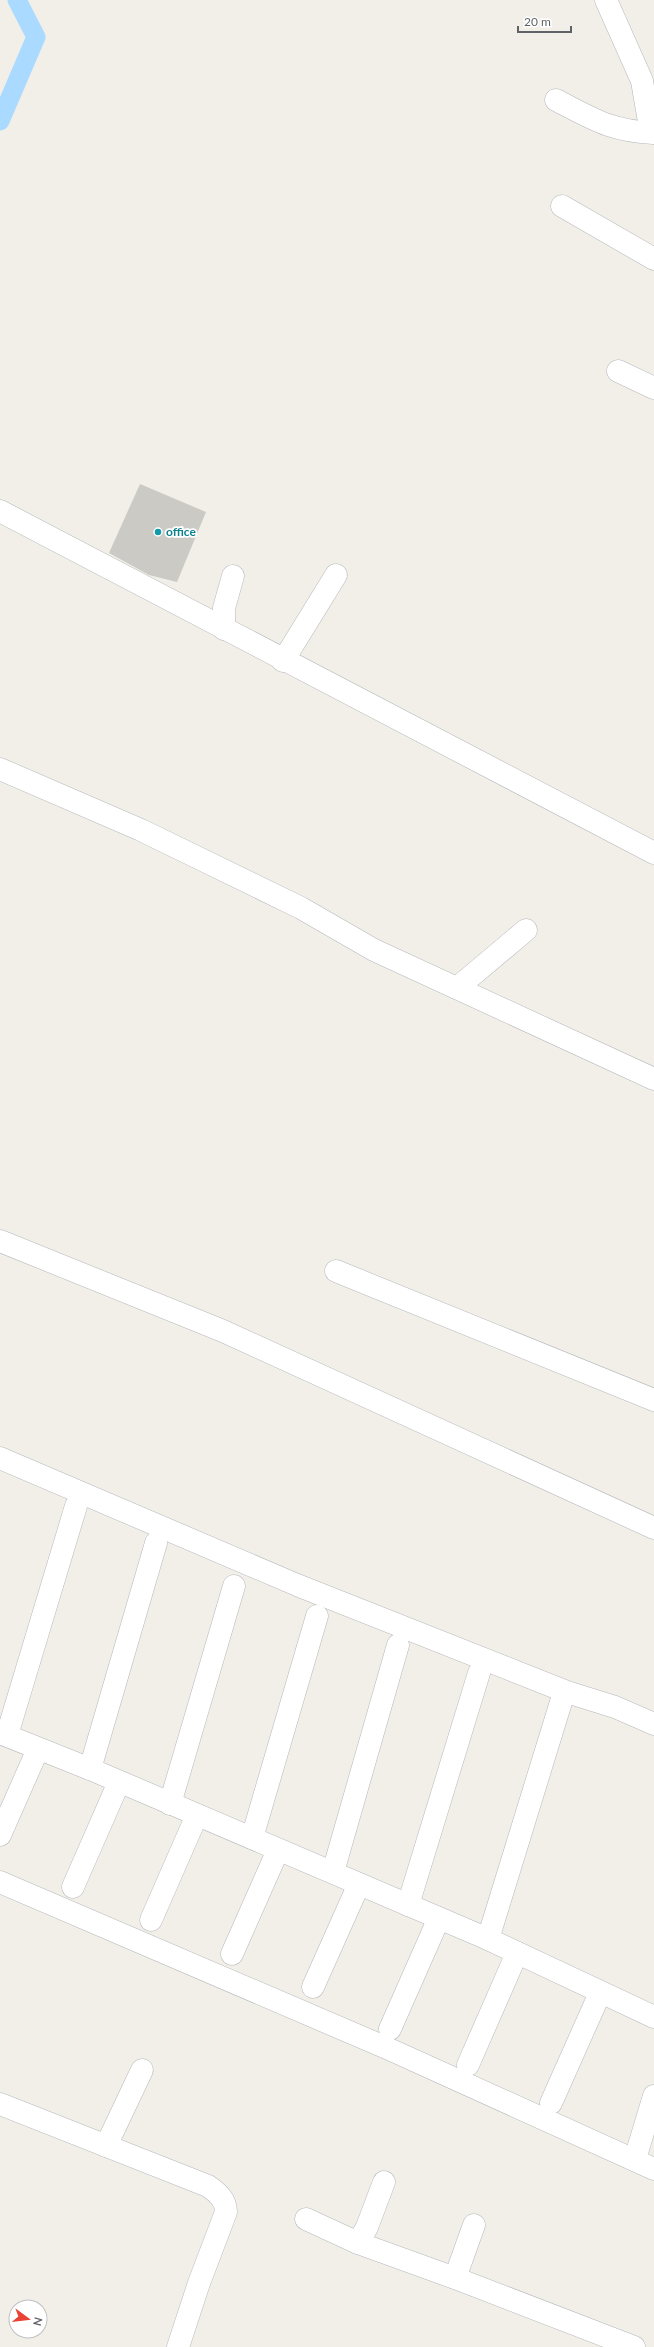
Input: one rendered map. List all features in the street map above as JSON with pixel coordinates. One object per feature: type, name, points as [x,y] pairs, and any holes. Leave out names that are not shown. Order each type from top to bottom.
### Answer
[{"type":"street","points":[[556,100],[609,127],[627,132],[654,133],[642,81],[606,0]]},
{"type":"street","points":[[562,206],[654,259]]},
{"type":"street","points":[[618,371],[654,388]]},
{"type":"street","points":[[0,511],[224,630],[654,853]]},
{"type":"street","points":[[283,660],[336,575]]},
{"type":"street","points":[[224,630],[224,608],[233,576]]},
{"type":"street","points":[[0,769],[141,830],[301,908],[374,950],[654,1079]]},
{"type":"street","points":[[457,988],[526,930]]},
{"type":"street","points":[[0,1241],[223,1331],[654,1528]]},
{"type":"street","points":[[336,1271],[654,1400]]},
{"type":"street","points":[[0,1458],[297,1585],[567,1692],[615,1707],[654,1724]]},
{"type":"street","points":[[76,1506],[3,1734],[90,1769],[488,1939],[654,2018]]},
{"type":"street","points":[[90,1769],[156,1543]]},
{"type":"street","points":[[170,1804],[234,1586]]},
{"type":"street","points":[[252,1838],[318,1616]]},
{"type":"street","points":[[333,1872],[398,1645]]},
{"type":"street","points":[[408,1905],[479,1673]]},
{"type":"street","points":[[488,1939],[561,1702]]},
{"type":"street","points":[[0,1835],[38,1749]]},
{"type":"street","points":[[72,1887],[119,1782]]},
{"type":"street","points":[[151,1920],[197,1815]]},
{"type":"street","points":[[232,1954],[278,1850]]},
{"type":"street","points":[[0,1882],[389,2049],[654,2169]]},
{"type":"street","points":[[313,1987],[358,1884]]},
{"type":"street","points":[[390,2029],[439,1918]]},
{"type":"street","points":[[468,2065],[517,1953]]},
{"type":"street","points":[[551,2103],[600,1993]]},
{"type":"street","points":[[106,2146],[142,2070]]},
{"type":"street","points":[[638,2149],[654,2096]]},
{"type":"street","points":[[0,2104],[208,2186],[216,2191],[226,2204],[226,2212],[199,2283],[178,2347]]},
{"type":"street","points":[[358,2243],[367,2227],[384,2182]]},
{"type":"street","points":[[306,2219],[358,2243],[455,2278],[634,2347]]},
{"type":"street","points":[[455,2278],[474,2225]]},
{"type":"building","name":"office","points":[[140,484],[206,512],[177,582],[149,575],[109,553]]},
{"type":"waterway","points":[[0,121],[36,37],[17,0]]},
{"type":"place","name":"office","points":[[158,532]]}]
